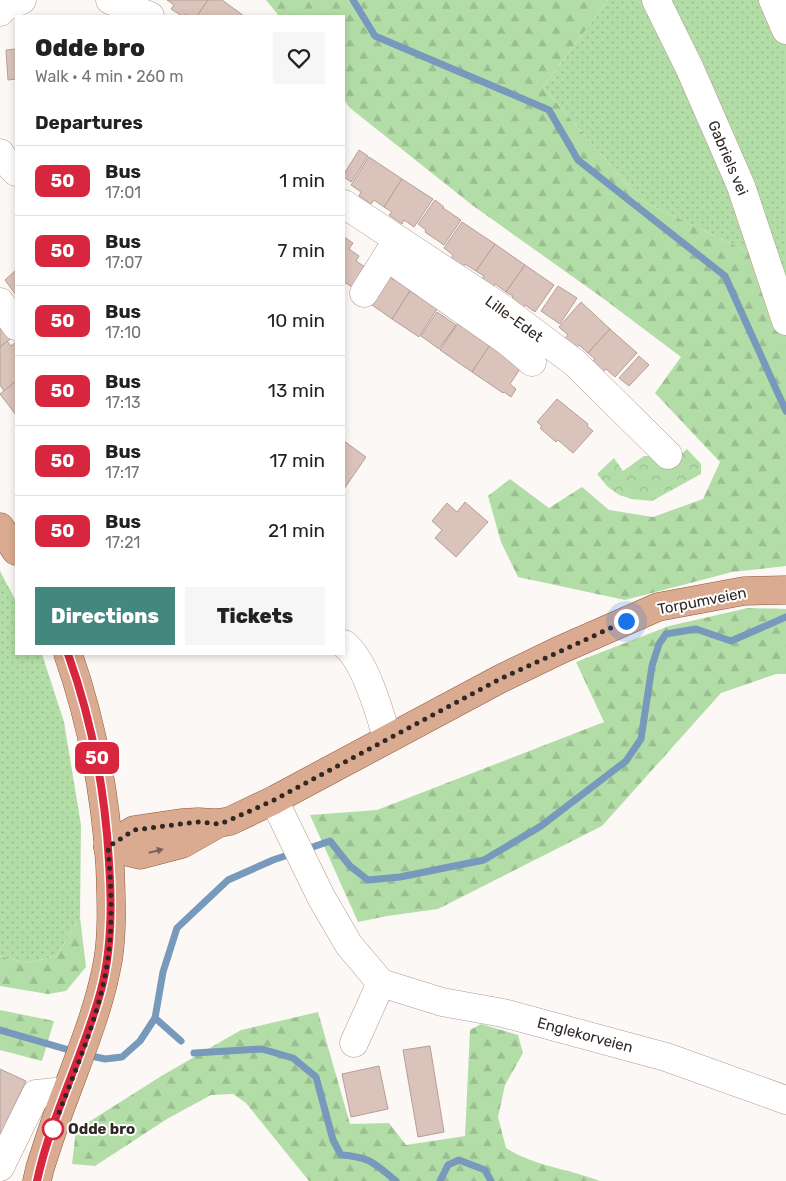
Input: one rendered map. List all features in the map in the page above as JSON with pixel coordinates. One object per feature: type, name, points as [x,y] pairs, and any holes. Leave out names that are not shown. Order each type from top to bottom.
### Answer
[{"type":"main road","points":[[0,527],[15,550]]},
{"type":"main road","name":"Torpumveien","points":[[108,847],[140,855],[182,844],[219,824],[274,800],[500,679],[658,607],[744,591],[786,590]]},
{"type":"main road","points":[[37,1181],[102,988],[108,958],[111,911],[104,803],[91,733],[80,688],[68,655]]},
{"type":"street","points":[[0,12],[3,8],[22,0]]},
{"type":"street","points":[[110,0],[148,15]]},
{"type":"street","name":"Gabriels vei","points":[[656,0],[690,68],[741,186],[786,321]]},
{"type":"street","points":[[773,0],[786,30]]},
{"type":"street","points":[[0,153],[15,171]]},
{"type":"street","name":"Lille-Edet","points":[[345,205],[392,248],[461,295],[503,310],[575,363],[668,455]]},
{"type":"street","points":[[364,293],[392,248]]},
{"type":"street","points":[[461,295],[507,341],[532,362]]},
{"type":"street","points":[[0,302],[15,324]]},
{"type":"street","points":[[345,645],[359,663],[380,710],[387,738]]},
{"type":"street","points":[[274,800],[321,897],[349,945],[381,982],[354,1043]]},
{"type":"street","name":"Englekorveien","points":[[381,982],[442,1002],[503,1013],[666,1057],[786,1100]]},
{"type":"street","points":[[0,1167],[36,1094],[66,1091]]},
{"type":"green space","points":[[266,0],[608,0],[543,87],[640,200],[786,270],[786,566],[732,572],[625,600],[518,577],[501,542],[488,496],[510,479],[549,508],[582,487],[609,510],[653,517],[703,499],[720,462],[655,393],[681,357],[604,299],[472,205],[350,108],[345,101],[345,15],[278,15]]},
{"type":"green space","points":[[608,0],[786,0],[786,270],[640,200],[543,87]]},
{"type":"green space","points":[[687,449],[701,464],[701,474],[652,501],[632,499],[619,495],[608,487],[597,474],[614,458],[623,471],[644,456],[657,456],[667,466]]},
{"type":"green space","points":[[0,571],[15,599],[15,655],[42,655],[64,722],[81,825],[80,917],[57,956],[26,963],[0,956]]},
{"type":"green space","points":[[748,608],[786,609],[786,674],[776,674],[721,693],[602,826],[438,909],[358,922],[310,815],[377,810],[604,722],[576,662],[669,626]]},
{"type":"green space","points":[[80,917],[86,967],[66,991],[48,994],[0,986],[0,956],[26,963],[57,956]]},
{"type":"green space","points":[[0,1010],[54,1021],[42,1061],[0,1050]]},
{"type":"green space","points":[[318,1012],[350,1124],[389,1123],[406,1145],[465,1136],[470,1030],[481,1024],[518,1035],[523,1053],[505,1085],[498,1117],[506,1148],[528,1159],[600,1181],[309,1181],[246,1103],[233,1094],[211,1095],[167,1119],[95,1166],[72,1164],[76,1130],[163,1075],[241,1030]]},
{"type":"building","points":[[167,0],[208,0],[198,15],[180,15],[171,9],[174,5]]},
{"type":"building","points":[[208,0],[222,0],[243,15],[198,15]]},
{"type":"building","points":[[15,49],[15,79],[8,80],[6,50]]},
{"type":"building","points":[[359,150],[368,156],[351,182],[345,178],[345,172]]},
{"type":"building","points":[[369,157],[402,179],[384,207],[374,200],[371,204],[359,196],[361,192],[351,185]]},
{"type":"building","points":[[402,179],[433,199],[414,227],[404,220],[402,224],[389,215],[392,212],[384,207]]},
{"type":"building","points":[[435,200],[461,220],[444,245],[425,232],[426,230],[418,224]]},
{"type":"building","points":[[462,222],[495,244],[476,271],[465,264],[463,267],[451,259],[453,255],[444,248]]},
{"type":"building","points":[[345,238],[353,243],[349,249],[359,256],[356,261],[365,267],[352,287],[345,283]]},
{"type":"building","points":[[495,244],[525,265],[506,292],[495,284],[493,288],[481,280],[484,276],[476,271]]},
{"type":"building","points":[[525,265],[554,285],[535,312],[525,305],[523,308],[511,300],[513,296],[506,292]]},
{"type":"building","points":[[15,271],[15,294],[5,280]]},
{"type":"building","points":[[384,273],[394,280],[398,274],[413,284],[392,319],[365,300]]},
{"type":"building","points":[[558,286],[577,298],[560,324],[541,311]]},
{"type":"building","points":[[410,291],[419,297],[423,291],[438,301],[434,307],[437,309],[419,337],[392,319]]},
{"type":"building","points":[[581,302],[610,329],[588,353],[579,345],[576,348],[565,338],[568,335],[559,327]]},
{"type":"building","points":[[0,310],[12,338],[0,347]]},
{"type":"building","points":[[437,312],[456,325],[439,349],[421,336]]},
{"type":"building","points":[[458,323],[490,345],[472,372],[440,350]]},
{"type":"building","points":[[610,329],[637,353],[615,377],[606,369],[603,372],[592,362],[595,359],[588,353]]},
{"type":"building","points":[[7,341],[11,346],[15,343],[15,382],[4,391],[0,385],[0,347]]},
{"type":"building","points":[[490,345],[522,366],[510,384],[516,389],[511,397],[472,372]]},
{"type":"building","points":[[639,356],[649,365],[629,386],[619,378]]},
{"type":"building","points":[[15,382],[15,414],[0,394]]},
{"type":"building","points":[[557,399],[588,424],[587,426],[593,431],[573,453],[558,440],[556,442],[540,428],[542,426],[537,422]]},
{"type":"building","points":[[345,442],[366,457],[345,488]]},
{"type":"building","points":[[465,502],[488,522],[456,557],[435,538],[442,530],[432,521],[447,503],[457,512]]},
{"type":"building","points":[[430,1046],[444,1132],[418,1137],[403,1050]]},
{"type":"building","points":[[379,1066],[388,1109],[351,1117],[342,1074]]},
{"type":"building","points":[[0,1069],[26,1081],[0,1136]]},
{"type":"waterway","points":[[353,0],[375,36],[549,110],[578,160],[725,276],[786,411]]},
{"type":"waterway","points":[[304,850],[330,841],[350,866],[368,880],[400,877],[484,860],[541,826],[626,761],[641,739],[652,666],[659,644],[666,634],[696,629],[731,641],[786,617]]},
{"type":"waterway","points":[[87,1055],[105,1059],[122,1057],[140,1041],[155,1018],[163,972],[177,928],[228,880],[294,853]]},
{"type":"waterway","points":[[155,1018],[181,1041]]},
{"type":"waterway","points":[[0,1030],[76,1052]]},
{"type":"waterway","points":[[194,1053],[262,1049],[293,1058],[316,1077],[333,1140],[341,1155],[365,1159],[396,1181]]},
{"type":"waterway","points":[[440,1181],[448,1165],[459,1160],[485,1170],[491,1181]]},
{"type":"bus line","name":"50","points":[[37,1181],[102,988],[108,958],[111,911],[108,847],[98,765],[90,724],[68,655]]},
{"type":"place","name":"Odde bro","points":[[53,1129]]},
{"type":"route","points":[[53,1129],[94,1016],[108,958],[111,883],[108,847],[134,830],[198,822],[219,824],[230,820],[332,770],[387,738],[500,679],[626,621]]}]
